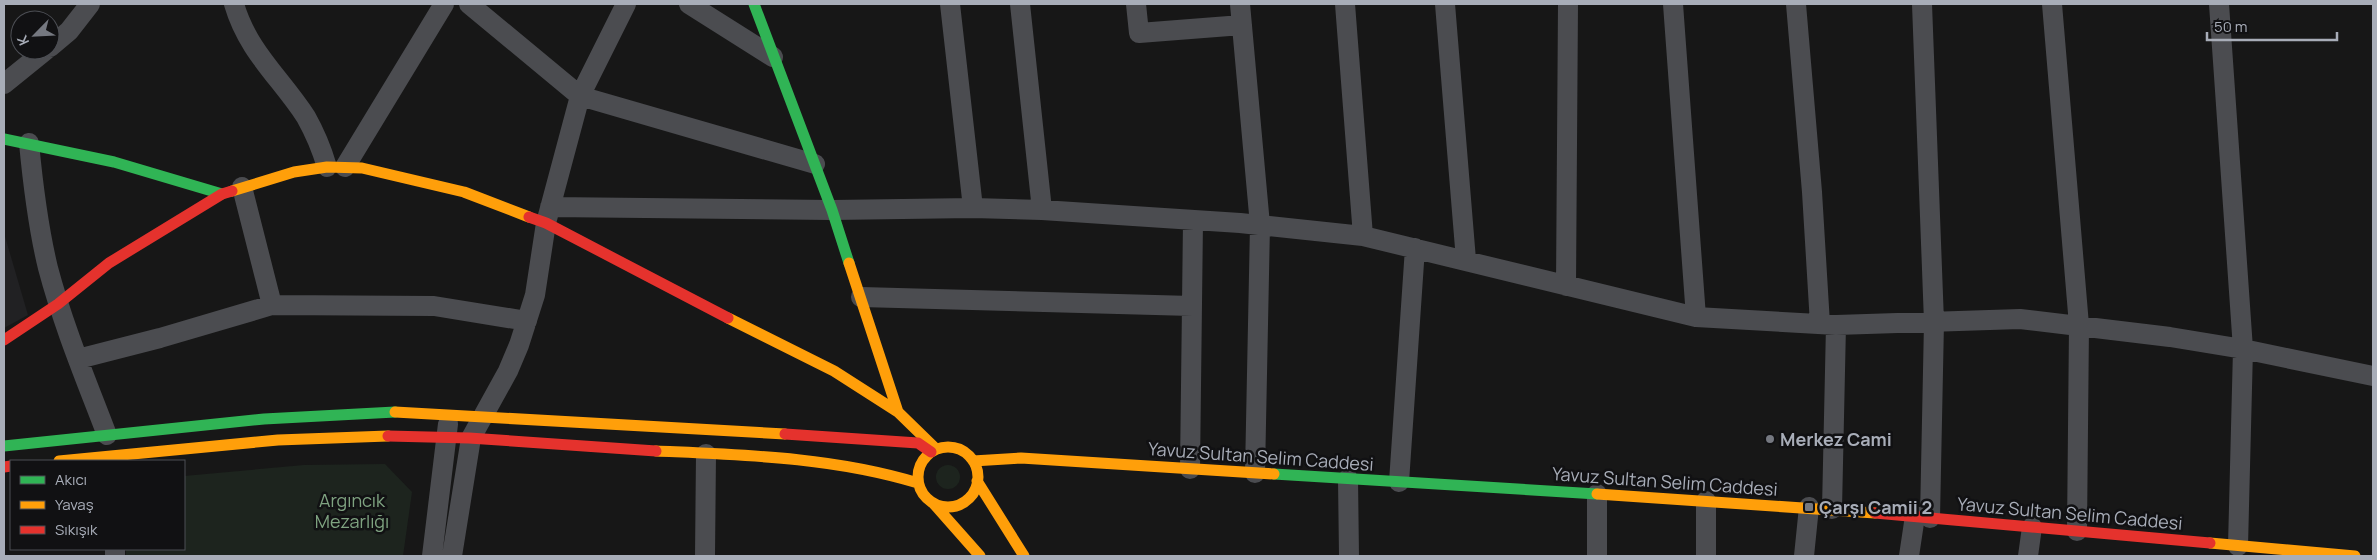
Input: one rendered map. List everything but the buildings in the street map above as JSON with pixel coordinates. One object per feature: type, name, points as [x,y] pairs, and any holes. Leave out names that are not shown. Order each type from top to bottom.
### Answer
[{"type":"street","points":[[60,38],[69,31],[90,4]]},
{"type":"street","points":[[234,4],[248,41],[305,117],[317,140],[336,167]]},
{"type":"street","points":[[336,167],[444,4]]},
{"type":"street","points":[[469,4],[580,96],[815,164]]},
{"type":"street","points":[[452,556],[471,438],[508,371],[527,321],[540,271],[548,215],[580,96],[626,4]]},
{"type":"street","points":[[689,4],[773,57]]},
{"type":"street","points":[[754,4],[832,210],[898,412]]},
{"type":"street","points":[[950,4],[973,208]]},
{"type":"street","points":[[1020,4],[1042,210]]},
{"type":"street","points":[[1136,4],[1139,34],[1242,25]]},
{"type":"street","points":[[1240,4],[1260,225],[1255,473]]},
{"type":"street","points":[[1344,4],[1363,236]]},
{"type":"street","points":[[1445,4],[1466,260]]},
{"type":"street","points":[[1566,286],[1568,4]]},
{"type":"street","points":[[1673,4],[1696,317]]},
{"type":"street","points":[[1796,4],[1811,182],[1828,324],[1832,509]]},
{"type":"street","points":[[1909,556],[1922,517],[1934,322],[1922,4]]},
{"type":"street","points":[[2052,4],[2079,325],[2077,531]]},
{"type":"street","points":[[2219,4],[2243,349],[2238,546]]},
{"type":"street","points":[[4,84],[34,60]]},
{"type":"street","points":[[4,139],[134,166],[222,194]]},
{"type":"street","points":[[29,143],[40,228],[58,304],[107,435]]},
{"type":"street","points":[[4,340],[58,304],[110,263],[222,194],[272,177],[336,167],[362,168],[431,183],[502,205],[548,215],[973,208],[1042,210],[1260,225],[1363,236],[1696,317],[1828,324],[2020,319],[2170,337],[2243,349],[2373,376]]},
{"type":"street","points":[[242,187],[272,305]]},
{"type":"street","points":[[548,215],[780,345],[834,371],[898,412],[934,450]]},
{"type":"street","points":[[1190,469],[1193,221]]},
{"type":"street","points":[[1399,482],[1415,248]]},
{"type":"street","points":[[861,297],[1192,306]]},
{"type":"street","points":[[78,359],[160,338],[272,305],[434,306],[527,321]]},
{"type":"street","points":[[4,446],[316,415],[400,412],[918,443],[934,450]]},
{"type":"street","points":[[432,556],[450,415]]},
{"type":"street","points":[[79,460],[119,458],[293,439],[446,437],[843,463],[873,469],[918,484]]},
{"type":"street","points":[[934,504],[949,507],[959,505],[971,495],[977,481],[977,470],[973,461],[966,453],[956,448],[946,447],[934,450],[924,459],[919,468],[918,484],[926,498],[934,504],[980,556]]},
{"type":"street","points":[[704,556],[706,454]]},
{"type":"street","name":"Yavuz Sultan Selim Caddesi","points":[[973,461],[1021,458],[1809,507],[2077,531],[2168,548],[2238,546],[2304,554],[2355,556]]},
{"type":"street","points":[[1348,479],[1349,556]]},
{"type":"street","points":[[977,481],[1024,556]]},
{"type":"street","points":[[1597,494],[1598,556]]},
{"type":"street","points":[[1706,501],[1706,556]]},
{"type":"street","points":[[1804,556],[1809,507]]},
{"type":"street","points":[[2028,556],[2032,527]]},
{"type":"shaded area","points":[[4,233],[28,315],[4,328]]},
{"type":"green space","name":"Argıncık Mezarlığı","points":[[385,464],[412,492],[403,556],[126,556],[126,550],[185,550],[185,476],[304,465]]},
{"type":"green space","points":[[948,465],[953,466],[959,472],[959,482],[953,488],[948,489],[943,488],[937,482],[936,477],[937,472],[943,466]]},
{"type":"traffic: fast","points":[[754,4],[832,210],[849,263]]},
{"type":"traffic: fast","points":[[4,139],[114,162],[222,194]]},
{"type":"traffic: fast","points":[[4,446],[264,419],[395,412]]},
{"type":"traffic: fast","points":[[1274,474],[1597,494]]},
{"type":"traffic: slow","points":[[232,191],[294,172],[327,167],[362,168],[464,192],[529,217]]},
{"type":"traffic: slow","points":[[849,263],[898,412]]},
{"type":"traffic: slow","points":[[728,318],[834,371],[898,412],[936,449]]},
{"type":"traffic: slow","points":[[395,412],[785,434]]},
{"type":"traffic: slow","points":[[69,460],[278,440],[388,436]]},
{"type":"traffic: slow","points":[[948,447],[965,452],[973,460],[978,477],[973,494],[965,502],[948,507],[931,502],[923,494],[918,477],[923,460],[931,452],[948,447]]},
{"type":"traffic: slow","points":[[656,451],[755,456],[821,463],[886,474],[918,483]]},
{"type":"traffic: slow","points":[[973,461],[1021,458],[1274,474]]},
{"type":"traffic: slow","points":[[977,481],[1024,556]]},
{"type":"traffic: slow","points":[[1597,494],[1875,513]]},
{"type":"traffic: slow","points":[[934,504],[980,556]]},
{"type":"traffic: slow","points":[[2210,543],[2355,556]]},
{"type":"traffic: jam","points":[[4,340],[58,304],[109,263],[222,194],[232,191]]},
{"type":"traffic: jam","points":[[529,217],[546,223],[728,318]]},
{"type":"traffic: jam","points":[[785,434],[918,443],[931,452]]},
{"type":"traffic: jam","points":[[388,436],[469,438],[656,451]]},
{"type":"traffic: jam","points":[[4,467],[10,466]]},
{"type":"traffic: jam","points":[[1875,513],[2210,543]]},
{"type":"place","name":"Merkez Cami","points":[[1770,439]]},
{"type":"place","name":"Çarşı Camii 2","points":[[1809,507]]}]
